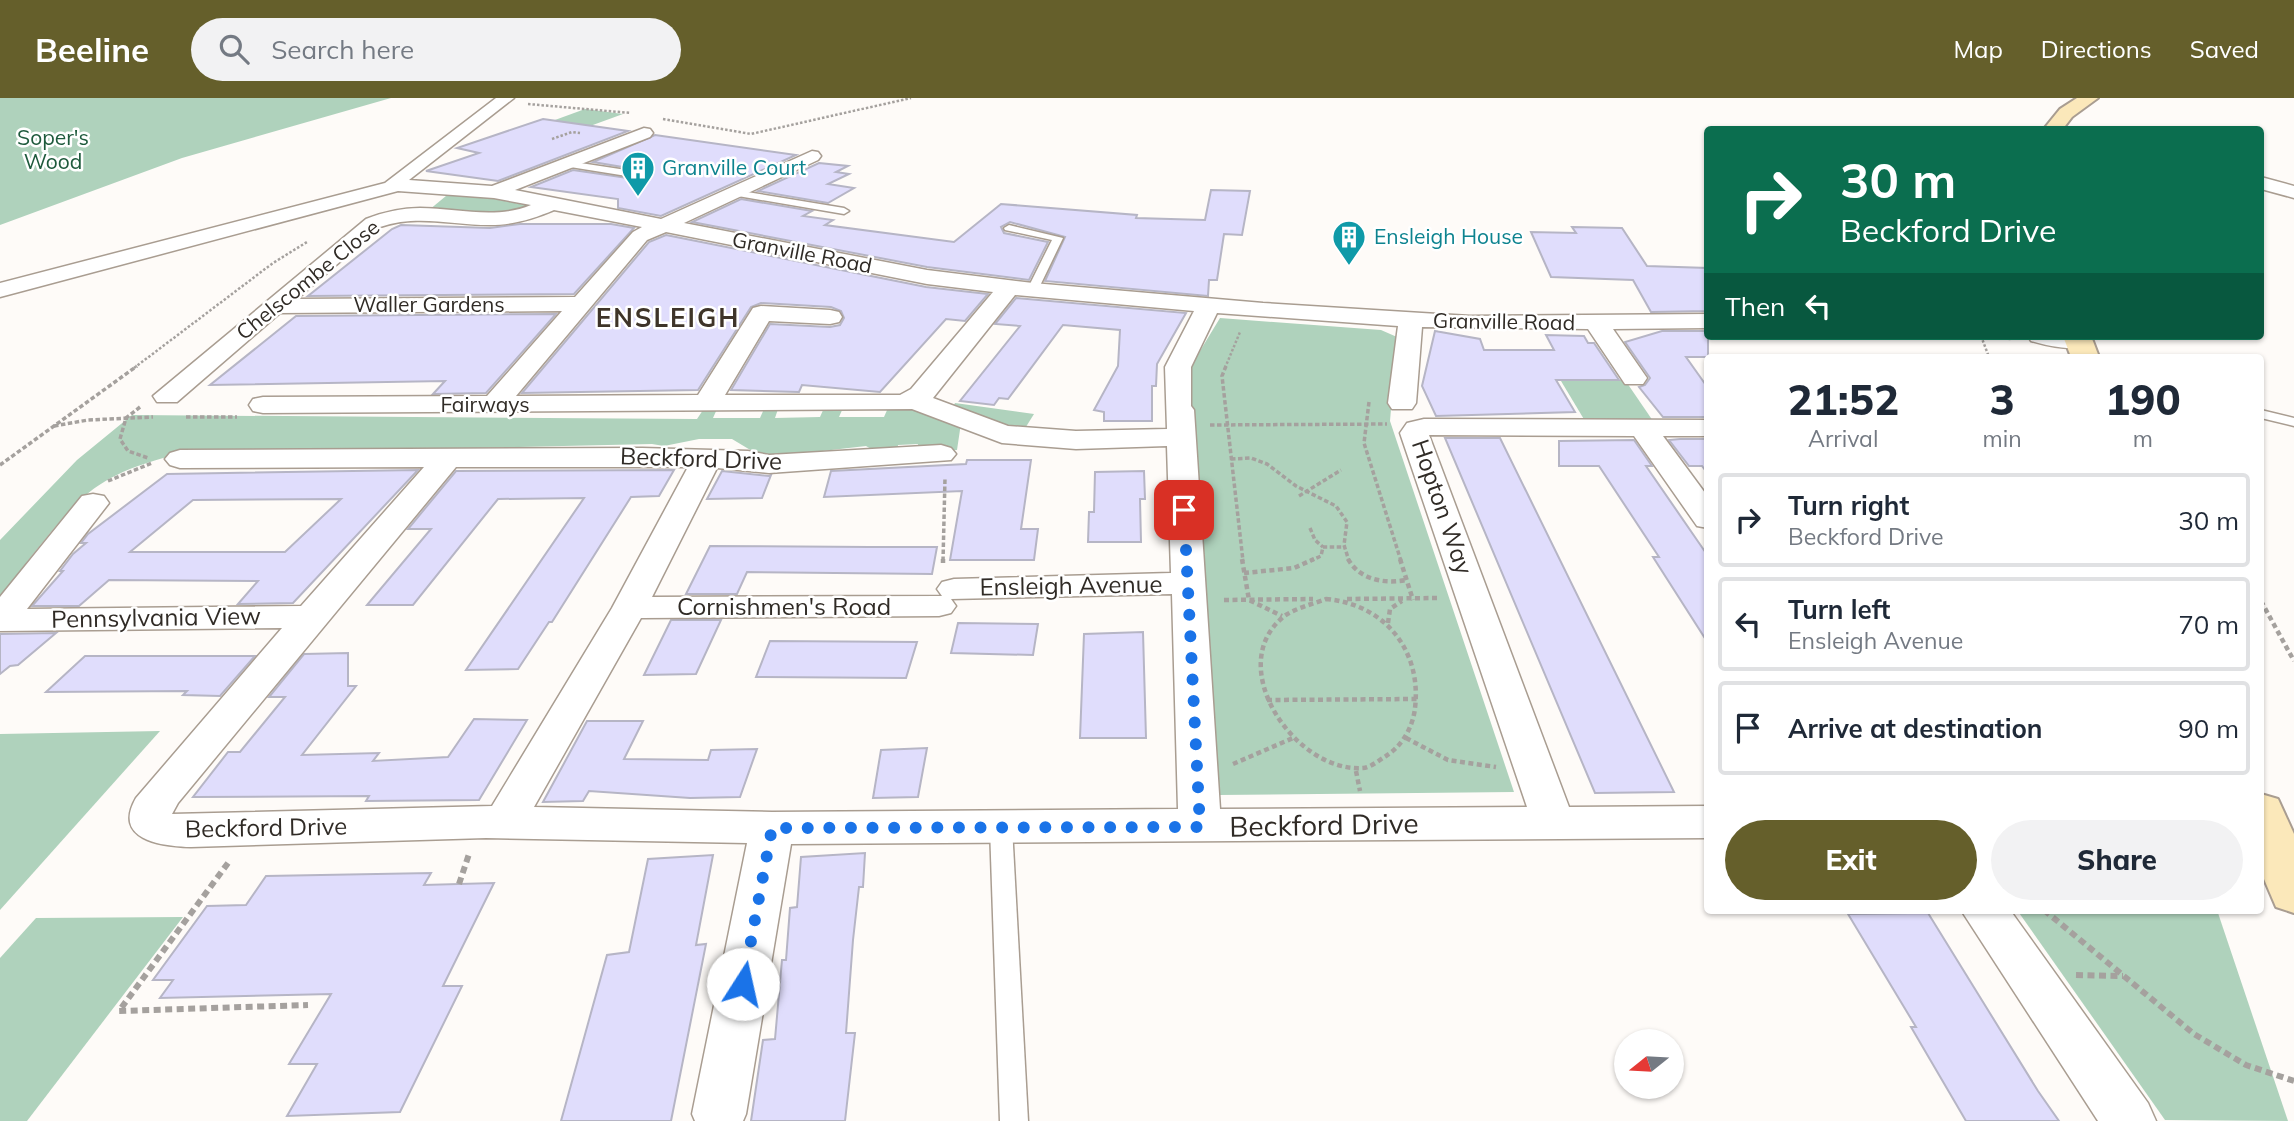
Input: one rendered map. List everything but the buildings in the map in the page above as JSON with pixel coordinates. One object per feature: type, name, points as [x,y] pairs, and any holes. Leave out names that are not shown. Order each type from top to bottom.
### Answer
[{"type":"street","points":[[0,290],[398,185],[394,183],[397,180],[506,98]]},
{"type":"street","points":[[2055,126],[2066,113],[2089,98]]},
{"type":"street","points":[[494,191],[644,133]]},
{"type":"street","points":[[494,405],[640,236],[812,156]]},
{"type":"street","points":[[2264,184],[2294,192]]},
{"type":"street","name":"Granville Road","points":[[398,185],[494,191],[550,205],[927,277],[1021,288],[1209,306],[1411,320],[1570,324],[1704,321]]},
{"type":"street","name":"Chelscombe Close","points":[[171,393],[380,220],[418,214],[516,217],[550,205]]},
{"type":"street","points":[[516,217],[531,221],[575,219]]},
{"type":"street","points":[[914,401],[1021,288]]},
{"type":"street","points":[[1570,324],[1568,312],[1572,304],[1595,300],[1628,304],[1657,322]]},
{"type":"street","name":"Waller Gardens","points":[[275,306],[583,304]]},
{"type":"street","points":[[1180,419],[1178,368],[1209,306]]},
{"type":"street","points":[[707,404],[761,313],[830,317]]},
{"type":"street","name":"Granville Road","points":[[1397,413],[1411,320]]},
{"type":"street","name":"Granville Road","points":[[1596,323],[1634,378]]},
{"type":"street","points":[[2058,340],[2080,345]]},
{"type":"street","name":"Fairways","points":[[263,405],[893,404],[914,401],[970,419],[1002,434],[1076,440],[1180,419]]},
{"type":"street","name":"Ensleigh Avenue","points":[[1180,419],[1200,827]]},
{"type":"street","name":"Hopton Way","points":[[1553,821],[1414,433],[1417,429],[1704,428]]},
{"type":"street","points":[[1643,429],[1704,513]]},
{"type":"street","name":"Beckford Drive","points":[[180,459],[707,459],[769,464],[928,456]]},
{"type":"street","name":"Beckford Drive","points":[[448,457],[150,809],[151,822],[165,830],[255,830],[505,823],[772,828],[1704,822]]},
{"type":"street","name":"Cornishmen's Road","points":[[505,823],[628,608],[707,459]]},
{"type":"street","name":"Pennsylvania View","points":[[93,503],[0,620],[312,617]]},
{"type":"street","name":"Ensleigh Avenue","points":[[946,597],[1188,592]]},
{"type":"street","name":"Cornishmen's Road","points":[[628,608],[946,597]]},
{"type":"street","points":[[2264,821],[2278,866]]},
{"type":"street","points":[[719,1114],[772,828]]},
{"type":"street","points":[[1987,914],[2129,1121]]},
{"type":"lane","points":[[567,164],[633,174]]},
{"type":"lane","points":[[735,193],[844,211]]},
{"type":"lane","points":[[1009,228],[1058,238],[1021,288]]},
{"type":"lane","points":[[2264,415],[2294,422]]},
{"type":"lane","points":[[1001,827],[1014,1121]]},
{"type":"path","points":[[755,133],[911,98]]},
{"type":"path","points":[[0,466],[24,445],[191,328],[273,263],[317,235]]},
{"type":"path","points":[[1248,309],[1222,376],[1249,600]]},
{"type":"path","points":[[93,503],[86,497],[95,488],[156,461],[128,451],[120,439],[126,418],[171,393]]},
{"type":"path","points":[[1180,419],[1229,424],[1365,424],[1397,413]]},
{"type":"path","points":[[1365,424],[1364,443],[1413,600]]},
{"type":"path","points":[[928,456],[942,586],[946,597]]},
{"type":"path","points":[[1231,459],[1248,458],[1272,466],[1304,491],[1331,503],[1346,518],[1348,527],[1344,547],[1347,558],[1360,573],[1385,582],[1406,580]]},
{"type":"path","points":[[1299,496],[1340,470]]},
{"type":"path","points":[[1310,528],[1315,540],[1323,547],[1344,547]]},
{"type":"path","points":[[1244,573],[1294,568],[1321,556],[1323,547]]},
{"type":"path","points":[[1188,592],[1249,600],[1413,600],[1473,596]]},
{"type":"path","points":[[1392,628],[1362,606],[1326,599],[1308,602],[1282,617],[1266,637],[1261,652],[1261,675],[1266,700],[1293,738],[1324,761],[1340,769],[1356,771],[1377,765],[1406,738],[1417,699],[1413,664],[1405,644],[1392,628],[1387,622],[1392,606],[1402,600]]},
{"type":"path","points":[[1249,600],[1282,617]]},
{"type":"path","points":[[2264,606],[2294,661]]},
{"type":"path","points":[[1266,700],[1417,699]]},
{"type":"path","points":[[1197,769],[1245,761],[1293,738]]},
{"type":"path","points":[[1406,738],[1427,754],[1453,763],[1534,767]]},
{"type":"path","points":[[255,830],[119,1011],[308,1005]]},
{"type":"path","points":[[2049,914],[2194,1034],[2246,1065],[2294,1081]]},
{"type":"green space","name":"Soper's Wood","points":[[0,98],[391,98],[182,158],[0,225]]},
{"type":"green space","points":[[585,109],[623,114],[549,141],[514,135]]},
{"type":"green space","points":[[452,191],[531,206],[509,215],[429,210]]},
{"type":"green space","points":[[1220,318],[1381,330],[1397,337],[1390,421],[1514,792],[1218,795],[1189,369]]},
{"type":"green space","points":[[1625,380],[1653,421],[1585,421],[1561,381]]},
{"type":"green space","points":[[955,403],[1034,414],[1024,430],[996,425],[953,407]]},
{"type":"green space","points":[[824,408],[843,408],[839,417],[884,417],[888,408],[926,411],[961,423],[957,450],[922,452],[917,450],[918,444],[898,445],[897,453],[880,454],[866,446],[779,456],[757,454],[732,439],[699,439],[664,446],[652,444],[174,455],[123,472],[88,493],[59,522],[26,563],[27,573],[0,602],[0,540],[77,460],[132,415],[697,419],[703,410],[717,409],[713,418],[760,418],[764,409],[778,409],[775,418],[820,417]]},
{"type":"green space","points":[[160,731],[0,910],[0,734]]},
{"type":"green space","points":[[2020,914],[2218,914],[2288,1121],[2165,1120]]},
{"type":"green space","points":[[183,917],[27,1121],[0,1121],[0,958],[36,918]]},
{"type":"place","name":"Granville Court","points":[[638,198]]},
{"type":"place","name":"Ensleigh House","points":[[1349,267]]},
{"type":"district","name":"ENSLEIGH","points":[[668,318]]},
{"type":"route","points":[[743,984],[772,828],[1200,827],[1184,510]]}]
